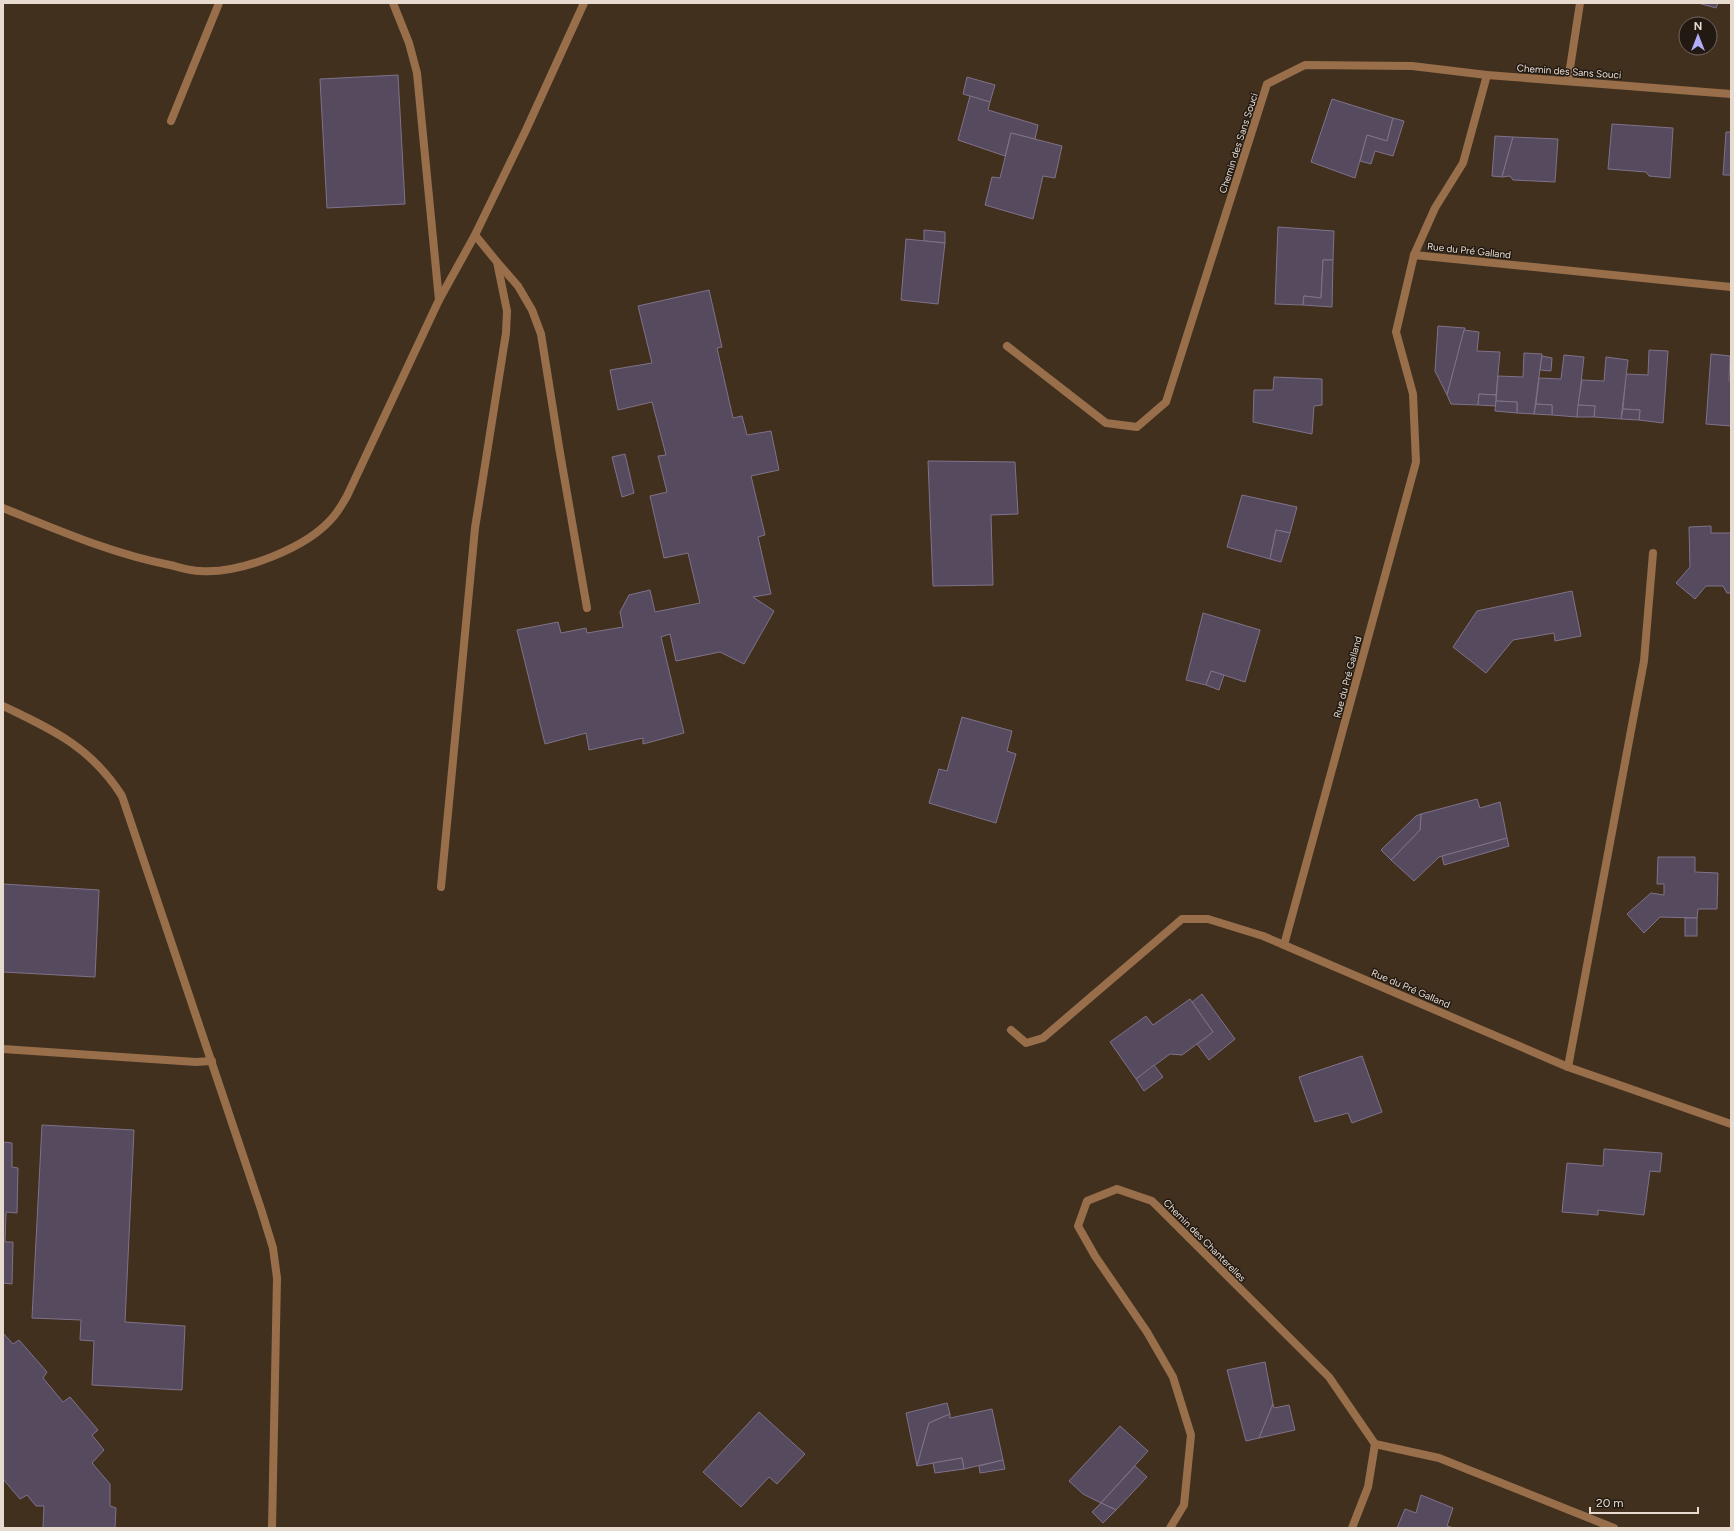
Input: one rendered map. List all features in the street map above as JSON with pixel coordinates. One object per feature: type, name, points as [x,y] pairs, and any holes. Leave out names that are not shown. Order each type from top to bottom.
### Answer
[{"type":"street","points":[[171,121],[219,3]]},
{"type":"street","points":[[393,3],[409,43],[418,73],[439,300]]},
{"type":"street","points":[[3,508],[97,546],[144,560],[200,572],[246,567],[279,555],[320,530],[334,516],[347,496],[439,300],[475,235],[526,130],[584,3]]},
{"type":"street","points":[[1568,81],[1580,3]]},
{"type":"street","name":"Chemin des Sans Souci","points":[[1007,346],[1106,423],[1137,427],[1166,402],[1267,84],[1305,65],[1412,66],[1487,75],[1731,94]]},
{"type":"street","points":[[1414,255],[1434,208],[1463,163],[1487,75]]},
{"type":"street","points":[[475,235],[518,286],[532,310],[541,334],[587,608]]},
{"type":"street","name":"Rue du Pré Galland","points":[[1731,286],[1414,255],[1396,332],[1413,394],[1416,462],[1284,945],[1568,1067],[1731,1124]]},
{"type":"street","points":[[442,887],[475,528],[506,333],[507,311],[497,262]]},
{"type":"street","points":[[1568,1067],[1644,661],[1653,554]]},
{"type":"street","points":[[3,706],[60,734],[84,750],[111,778],[122,796],[261,1209],[273,1248],[277,1278],[272,1528]]},
{"type":"street","points":[[1011,1030],[1026,1043],[1044,1038],[1182,919],[1208,919],[1264,936],[1284,945]]},
{"type":"street","points":[[3,1049],[196,1062],[212,1061]]},
{"type":"street","name":"Chemin des Chanterelles","points":[[1170,1528],[1184,1505],[1191,1435],[1173,1377],[1147,1332],[1094,1256],[1078,1226],[1087,1201],[1117,1190],[1152,1201],[1329,1377],[1375,1444]]},
{"type":"street","points":[[1352,1528],[1368,1487],[1375,1444],[1439,1458],[1614,1528]]},
{"type":"building","points":[[1698,3],[1718,3],[1716,8]]},
{"type":"building","points":[[398,75],[405,204],[327,208],[320,79]]},
{"type":"building","points":[[967,77],[995,85],[990,102],[963,94]]},
{"type":"building","points":[[970,96],[990,102],[988,110],[1038,125],[1035,139],[1011,133],[1005,156],[958,140]]},
{"type":"building","points":[[1332,99],[1393,118],[1387,141],[1367,135],[1355,178],[1311,162]]},
{"type":"building","points":[[1393,118],[1404,121],[1393,156],[1375,151],[1371,164],[1360,161],[1367,135],[1387,141]]},
{"type":"building","points":[[1612,124],[1673,128],[1670,178],[1649,176],[1646,172],[1608,169]]},
{"type":"building","points":[[1726,132],[1731,132],[1731,175],[1723,175]]},
{"type":"building","points":[[1011,133],[1062,146],[1055,178],[1043,176],[1033,219],[985,205],[992,177],[1000,178]]},
{"type":"building","points":[[1495,136],[1513,137],[1502,177],[1492,176]]},
{"type":"building","points":[[1513,137],[1558,139],[1555,182],[1513,180],[1510,176],[1502,177]]},
{"type":"building","points":[[1278,227],[1334,231],[1333,260],[1323,260],[1321,298],[1304,296],[1303,305],[1275,304]]},
{"type":"building","points":[[924,230],[945,232],[945,243],[924,241]]},
{"type":"building","points":[[906,239],[945,243],[938,304],[901,300]]},
{"type":"building","points":[[1323,260],[1333,260],[1332,307],[1303,305],[1304,296],[1321,298]]},
{"type":"building","points":[[709,290],[722,347],[717,348],[733,418],[742,416],[747,435],[771,431],[779,470],[751,476],[765,535],[758,537],[771,594],[753,597],[774,611],[744,664],[720,652],[676,661],[670,634],[661,637],[684,733],[643,744],[643,738],[589,750],[586,733],[545,744],[517,630],[558,622],[561,633],[586,628],[587,633],[623,627],[620,612],[629,595],[650,590],[655,612],[700,603],[688,553],[664,558],[650,496],[667,492],[658,456],[666,455],[652,402],[618,410],[610,370],[652,363],[638,306]]},
{"type":"building","points":[[1438,326],[1465,328],[1447,395],[1435,371]]},
{"type":"building","points":[[1464,330],[1479,332],[1477,351],[1500,352],[1496,395],[1479,394],[1478,405],[1451,404],[1447,395]]},
{"type":"building","points":[[1649,350],[1668,351],[1663,423],[1639,420],[1640,410],[1623,409],[1626,374],[1648,375]]},
{"type":"building","points":[[1524,353],[1542,354],[1534,414],[1517,413],[1517,402],[1496,401],[1498,376],[1523,377]]},
{"type":"building","points":[[1711,354],[1730,356],[1729,381],[1731,381],[1731,426],[1706,424]]},
{"type":"building","points":[[1564,355],[1584,357],[1577,417],[1552,415],[1552,405],[1536,404],[1539,378],[1561,379]]},
{"type":"building","points":[[1542,356],[1552,358],[1551,371],[1540,370]]},
{"type":"building","points":[[1606,357],[1628,360],[1621,419],[1594,417],[1595,406],[1578,405],[1582,380],[1604,381]]},
{"type":"building","points":[[1274,377],[1322,379],[1322,405],[1314,406],[1312,434],[1253,422],[1254,390],[1273,390]]},
{"type":"building","points":[[1479,394],[1496,395],[1496,406],[1478,405]]},
{"type":"building","points":[[1496,401],[1517,402],[1517,413],[1495,411]]},
{"type":"building","points":[[1536,404],[1552,405],[1552,415],[1534,414]]},
{"type":"building","points":[[1578,405],[1595,406],[1594,417],[1577,417]]},
{"type":"building","points":[[1623,409],[1640,410],[1639,420],[1621,419]]},
{"type":"building","points":[[625,454],[634,493],[622,497],[612,457]]},
{"type":"building","points":[[928,461],[1015,462],[1018,514],[991,515],[993,585],[933,586]]},
{"type":"building","points":[[1242,495],[1297,507],[1290,533],[1276,530],[1270,559],[1227,547]]},
{"type":"building","points":[[1711,526],[1711,533],[1731,533],[1731,593],[1727,593],[1723,586],[1706,586],[1695,599],[1676,583],[1690,567],[1689,527]]},
{"type":"building","points":[[1276,530],[1290,533],[1281,562],[1270,559]]},
{"type":"building","points":[[1572,591],[1581,636],[1555,641],[1554,633],[1513,640],[1486,673],[1453,647],[1477,611]]},
{"type":"building","points":[[1203,613],[1260,630],[1245,682],[1211,671],[1206,685],[1186,680]]},
{"type":"building","points":[[1211,671],[1224,675],[1219,690],[1206,685]]},
{"type":"building","points":[[962,717],[1012,731],[1007,751],[1016,754],[996,823],[929,803],[939,769],[947,771]]},
{"type":"building","points":[[1477,799],[1480,808],[1500,802],[1507,838],[1439,857],[1414,881],[1391,860],[1420,830],[1421,814]]},
{"type":"building","points":[[1421,814],[1420,830],[1391,860],[1381,850],[1416,816]]},
{"type":"building","points":[[1507,838],[1509,846],[1444,865],[1442,856]]},
{"type":"building","points":[[1658,857],[1695,857],[1695,872],[1718,873],[1717,909],[1698,909],[1697,918],[1660,917],[1644,933],[1627,914],[1651,893],[1664,895],[1664,884],[1657,884]]},
{"type":"building","points":[[3,884],[99,890],[95,977],[3,972]]},
{"type":"building","points":[[1685,918],[1697,918],[1697,936],[1685,936]]},
{"type":"building","points":[[1202,994],[1235,1039],[1209,1060],[1197,1044],[1213,1032],[1192,1002]]},
{"type":"building","points":[[1190,999],[1213,1032],[1182,1055],[1170,1054],[1136,1079],[1110,1042],[1146,1016],[1153,1025]]},
{"type":"building","points":[[1362,1056],[1382,1112],[1352,1123],[1348,1113],[1315,1122],[1299,1077]]},
{"type":"building","points":[[1154,1065],[1163,1077],[1144,1091],[1136,1079]]},
{"type":"building","points":[[42,1125],[134,1130],[125,1322],[185,1326],[182,1390],[92,1385],[94,1341],[80,1340],[81,1320],[32,1318]]},
{"type":"building","points":[[3,1142],[12,1143],[12,1167],[18,1168],[17,1213],[6,1212],[5,1242],[13,1242],[12,1284],[3,1283]]},
{"type":"building","points":[[1604,1149],[1662,1153],[1660,1172],[1650,1171],[1644,1215],[1598,1210],[1598,1215],[1562,1212],[1567,1163],[1603,1166]]},
{"type":"building","points":[[3,1333],[13,1344],[19,1340],[47,1372],[43,1378],[63,1402],[70,1397],[98,1430],[92,1435],[104,1450],[92,1463],[110,1484],[110,1506],[116,1508],[115,1528],[43,1528],[44,1506],[36,1506],[27,1495],[20,1499],[3,1479]]},
{"type":"building","points":[[1265,1362],[1273,1404],[1259,1438],[1246,1441],[1227,1370]]},
{"type":"building","points":[[947,1403],[950,1414],[929,1423],[917,1466],[906,1413]]},
{"type":"building","points":[[1273,1404],[1274,1408],[1289,1405],[1295,1430],[1259,1438]]},
{"type":"building","points":[[992,1409],[1003,1460],[964,1469],[962,1458],[917,1466],[929,1423],[950,1414],[950,1418]]},
{"type":"building","points":[[759,1412],[805,1454],[777,1484],[769,1477],[741,1507],[703,1472]]},
{"type":"building","points":[[1120,1426],[1148,1451],[1101,1503],[1083,1494],[1069,1481]]},
{"type":"building","points":[[962,1458],[964,1469],[935,1473],[933,1463]]},
{"type":"building","points":[[1003,1460],[1005,1469],[980,1473],[979,1466]]},
{"type":"building","points":[[1135,1466],[1147,1477],[1116,1510],[1101,1503]]},
{"type":"building","points":[[1421,1495],[1453,1508],[1447,1526],[1454,1528],[1397,1528],[1405,1509],[1416,1513]]},
{"type":"building","points":[[1101,1503],[1116,1510],[1103,1523],[1092,1512]]}]
